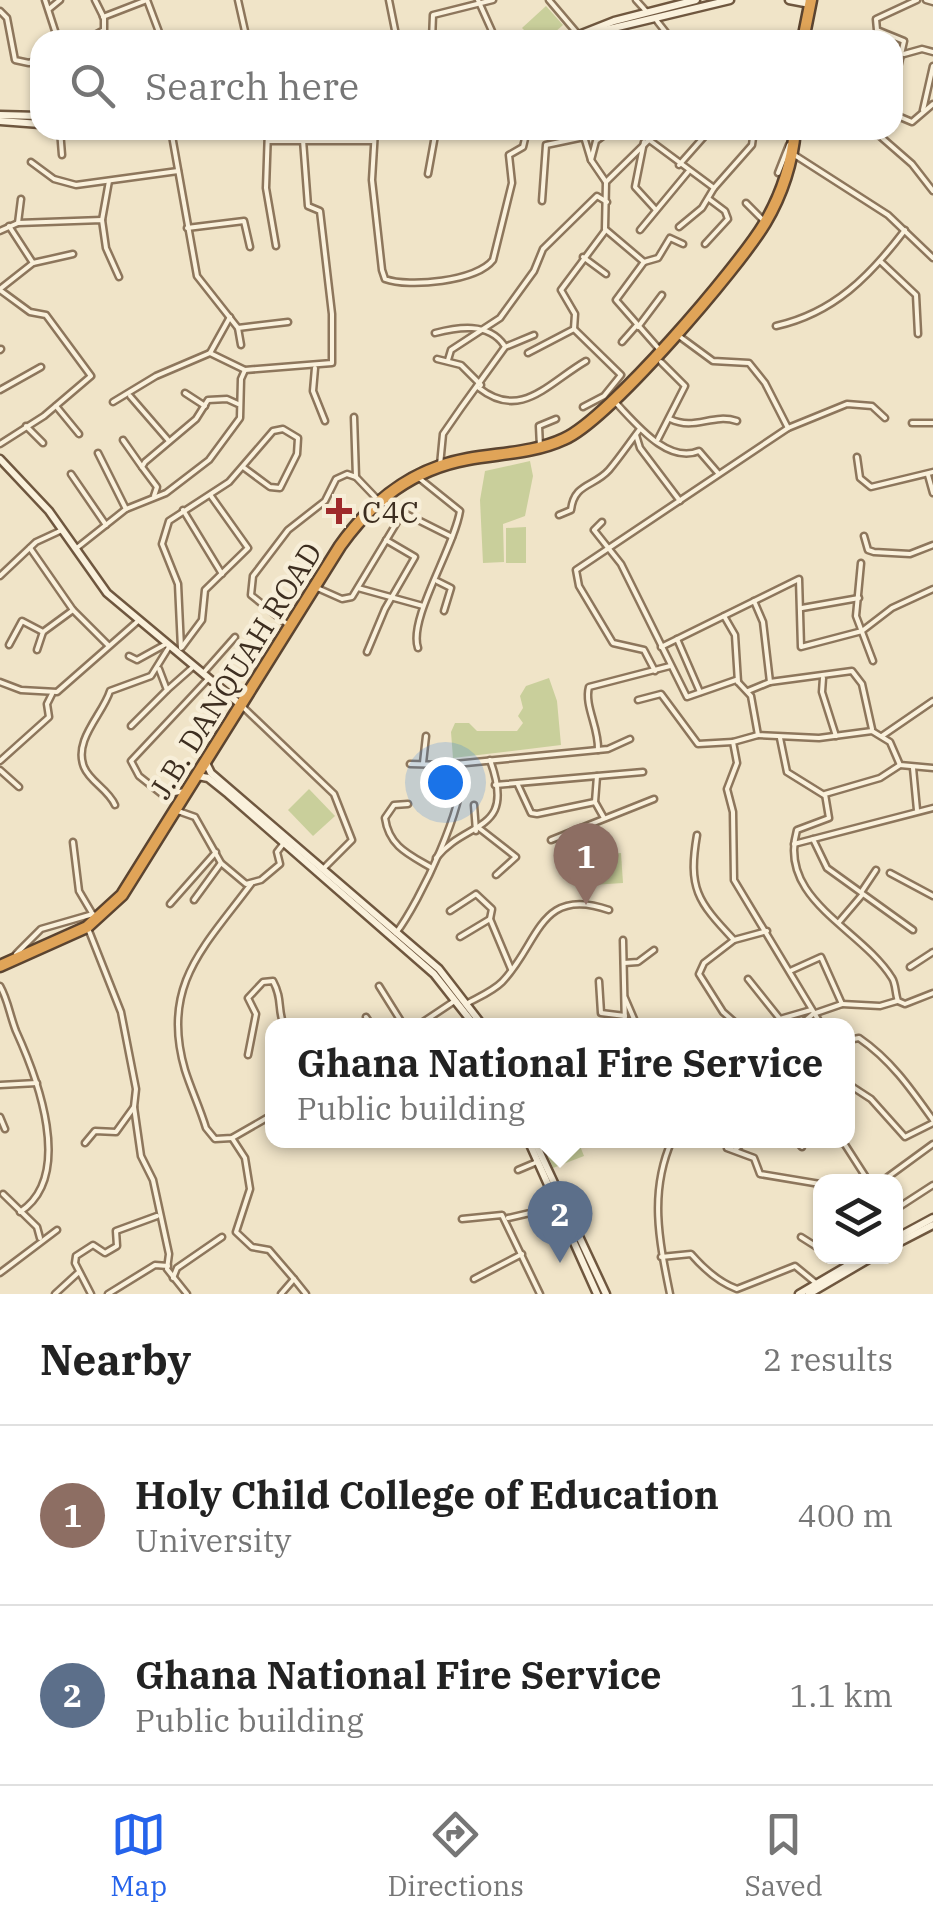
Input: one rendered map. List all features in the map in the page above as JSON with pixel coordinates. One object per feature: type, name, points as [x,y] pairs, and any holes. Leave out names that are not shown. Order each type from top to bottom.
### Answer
[{"type":"highway","points":[[805,30],[811,2]]},
{"type":"highway","name":"J.B. DANQUAH ROAD","points":[[4,964],[92,920],[122,895],[188,792],[206,772],[352,529],[378,500],[440,465],[540,448],[582,429],[659,349],[765,222],[782,190],[794,140]]},
{"type":"street","points":[[45,0],[55,30]]},
{"type":"street","points":[[49,8],[60,0]]},
{"type":"street","points":[[95,0],[104,30]]},
{"type":"street","points":[[103,17],[147,0],[158,30]]},
{"type":"street","points":[[238,0],[245,30]]},
{"type":"street","points":[[389,0],[395,30]]},
{"type":"street","points":[[430,30],[433,15],[494,0]]},
{"type":"street","points":[[548,0],[573,30]]},
{"type":"street","points":[[602,30],[696,0]]},
{"type":"street","points":[[651,15],[730,0]]},
{"type":"street","points":[[789,0],[811,2]]},
{"type":"street","points":[[877,30],[876,19],[917,0]]},
{"type":"street","points":[[639,2],[664,30]]},
{"type":"street","points":[[480,3],[492,30]]},
{"type":"street","points":[[0,11],[6,18],[15,60],[30,62]]},
{"type":"street","points":[[903,40],[903,57]]},
{"type":"street","points":[[904,54],[922,48],[933,52]]},
{"type":"street","points":[[922,110],[933,66]]},
{"type":"street","points":[[903,118],[912,122],[933,104]]},
{"type":"street","points":[[0,118],[30,116]]},
{"type":"street","points":[[0,118],[30,122]]},
{"type":"street","points":[[61,140],[62,155]]},
{"type":"street","points":[[173,140],[197,276],[238,328],[241,345]]},
{"type":"street","points":[[276,246],[266,188],[269,140],[372,141],[372,180],[386,279],[404,282],[469,277],[493,260],[509,197],[509,156],[524,147],[526,140]]},
{"type":"street","points":[[210,352],[246,370],[332,363],[332,314],[320,210],[308,206],[303,140]]},
{"type":"street","points":[[428,174],[434,140]]},
{"type":"street","points":[[542,201],[546,145],[561,140]]},
{"type":"street","points":[[585,140],[591,160],[606,182],[607,202],[605,229],[561,290],[575,314],[574,328],[620,376],[616,395],[640,429],[678,456],[699,450],[718,473]]},
{"type":"street","points":[[591,160],[597,140]]},
{"type":"street","points":[[646,140],[714,188]]},
{"type":"street","points":[[606,182],[646,140]]},
{"type":"street","points":[[646,140],[634,187],[656,210]]},
{"type":"street","points":[[679,165],[701,140]]},
{"type":"street","points":[[680,227],[709,199],[753,140]]},
{"type":"street","points":[[884,140],[912,164],[933,191]]},
{"type":"street","points":[[778,173],[784,148],[793,150],[905,230],[933,258]]},
{"type":"street","points":[[31,162],[66,184],[178,171]]},
{"type":"street","points":[[640,230],[688,172]]},
{"type":"street","points":[[109,181],[102,220],[106,248],[119,276]]},
{"type":"street","points":[[448,360],[451,350],[500,318],[560,231],[597,196],[607,202]]},
{"type":"street","points":[[18,223],[20,199]]},
{"type":"street","points":[[705,244],[728,219],[725,211],[709,199]]},
{"type":"street","points":[[746,203],[765,222]]},
{"type":"street","points":[[0,231],[18,223],[102,220]]},
{"type":"street","points":[[187,228],[244,221],[250,247]]},
{"type":"street","points":[[10,226],[34,264]]},
{"type":"street","points":[[605,229],[644,262]]},
{"type":"street","points":[[776,326],[822,312],[880,261],[905,230]]},
{"type":"street","points":[[659,349],[616,296],[644,262],[658,258],[670,238],[684,244]]},
{"type":"street","points":[[0,444],[56,406],[91,376],[46,316],[30,312],[0,290],[34,264],[72,254]]},
{"type":"street","points":[[584,256],[606,274]]},
{"type":"street","points":[[880,261],[916,295],[918,334]]},
{"type":"street","points":[[622,342],[662,295]]},
{"type":"street","points":[[112,402],[156,376],[210,352],[230,318]]},
{"type":"street","points":[[238,328],[288,322]]},
{"type":"street","points":[[435,332],[457,328],[484,330],[505,346]]},
{"type":"street","points":[[528,353],[574,328]]},
{"type":"street","points":[[674,332],[714,361],[748,363],[764,382],[788,428]]},
{"type":"street","points":[[440,465],[443,434],[505,346],[534,335]]},
{"type":"street","points":[[437,359],[465,367],[499,402],[516,403],[586,361]]},
{"type":"street","points":[[658,439],[686,386],[661,362]]},
{"type":"street","points":[[0,390],[40,366]]},
{"type":"street","points":[[315,366],[314,391],[325,421]]},
{"type":"street","points":[[75,550],[126,509],[166,492],[209,460],[234,431],[246,370]]},
{"type":"street","points":[[185,393],[205,406]]},
{"type":"street","points":[[128,395],[170,442]]},
{"type":"street","points":[[584,407],[616,395]]},
{"type":"street","points":[[142,467],[214,398],[240,406]]},
{"type":"street","points":[[655,672],[644,650],[613,643],[574,578],[576,570],[788,428],[847,404],[872,406],[885,418]]},
{"type":"street","points":[[56,406],[78,434]]},
{"type":"street","points":[[354,416],[356,476]]},
{"type":"street","points":[[670,419],[686,425],[722,416],[737,421]]},
{"type":"street","points":[[540,448],[539,426],[556,419]]},
{"type":"street","points":[[912,423],[933,423]]},
{"type":"street","points":[[26,426],[44,443]]},
{"type":"street","points":[[173,648],[178,584],[162,544],[168,521],[211,496],[243,467],[273,431],[283,429],[298,438],[297,454],[280,488],[270,487],[243,467]]},
{"type":"street","points":[[558,514],[571,510],[573,496],[580,488],[606,474],[640,429]]},
{"type":"street","points":[[636,435],[640,448],[681,502]]},
{"type":"street","points":[[123,440],[156,486],[154,496]]},
{"type":"street","points":[[98,453],[126,509]]},
{"type":"street","points":[[857,457],[860,478],[871,487],[931,474],[933,493]]},
{"type":"street","points":[[0,460],[62,530],[96,580],[138,621],[244,707],[334,794],[352,840],[321,871]]},
{"type":"street","points":[[71,474],[106,525]]},
{"type":"street","points":[[291,627],[250,594],[254,576],[288,530],[326,500],[336,479],[347,474],[356,476],[378,500],[452,537]]},
{"type":"street","points":[[416,476],[459,508],[437,581],[423,606],[416,630],[418,648]]},
{"type":"street","points":[[115,805],[106,790],[86,772],[84,740],[110,691],[134,684],[159,669],[173,648],[202,620],[205,590],[237,562],[248,544],[211,496]]},
{"type":"street","points":[[182,510],[222,574]]},
{"type":"street","points":[[315,587],[346,600],[358,588],[402,514]]},
{"type":"street","points":[[602,522],[594,529],[621,564],[681,692],[687,697],[733,680],[738,682],[748,691],[758,735]]},
{"type":"street","points":[[0,576],[30,548],[62,530]]},
{"type":"street","points":[[864,536],[868,550],[874,552],[910,554],[933,546]]},
{"type":"street","points":[[368,652],[390,598],[415,554],[386,540]]},
{"type":"street","points":[[30,548],[73,610],[108,646]]},
{"type":"street","points":[[861,563],[856,616],[873,661]]},
{"type":"street","points":[[660,647],[800,579],[801,647],[862,630],[892,608],[933,588]]},
{"type":"street","points":[[437,581],[452,588],[444,611]]},
{"type":"street","points":[[358,588],[423,606]]},
{"type":"street","points":[[802,608],[858,598]]},
{"type":"street","points":[[754,601],[762,622],[770,682]]},
{"type":"street","points":[[38,650],[43,632],[73,610]]},
{"type":"street","points":[[724,616],[736,636],[738,682]]},
{"type":"street","points":[[8,646],[22,620],[43,632]]},
{"type":"street","points":[[0,761],[49,717],[47,704],[52,694],[138,621]]},
{"type":"street","points":[[188,792],[182,789],[163,796],[140,776],[131,761],[235,637]]},
{"type":"street","points":[[677,639],[700,692]]},
{"type":"street","points":[[129,656],[137,660],[173,648]]},
{"type":"street","points":[[598,750],[597,724],[586,700],[589,687],[670,666]]},
{"type":"street","points":[[131,726],[193,667]]},
{"type":"street","points":[[159,669],[167,690]]},
{"type":"street","points":[[748,691],[770,682],[848,670],[859,676],[872,730]]},
{"type":"street","points":[[824,676],[822,692],[836,736]]},
{"type":"street","points":[[0,682],[52,694]]},
{"type":"street","points":[[638,700],[660,694],[698,744],[734,742],[758,735],[836,736],[872,730],[882,736],[900,765],[933,768]]},
{"type":"street","points":[[882,736],[933,701]]},
{"type":"street","points":[[423,763],[426,736]]},
{"type":"street","points":[[410,764],[461,764],[598,750],[622,745],[630,738]]},
{"type":"street","points":[[780,738],[788,772],[824,795],[828,818],[801,828],[794,844],[794,863],[806,891],[892,978],[898,1000],[905,1004],[933,994]]},
{"type":"street","points":[[734,742],[737,763],[727,789],[733,812],[732,874],[739,894],[767,931],[816,1018]]},
{"type":"street","points":[[435,860],[447,842],[478,830],[497,806],[490,760]]},
{"type":"street","points":[[394,936],[416,904],[460,799],[461,764]]},
{"type":"street","points":[[824,795],[880,778],[900,765]]},
{"type":"street","points":[[913,768],[917,810]]},
{"type":"street","points":[[0,770],[19,787]]},
{"type":"street","points":[[206,772],[394,936],[439,969],[478,1018]]},
{"type":"street","points":[[496,786],[643,772]]},
{"type":"street","points":[[597,776],[594,802],[605,818]]},
{"type":"street","points":[[518,784],[531,812],[537,814],[594,802]]},
{"type":"street","points":[[550,840],[654,799]]},
{"type":"street","points":[[408,804],[394,805],[388,811],[386,827],[401,851],[432,868]]},
{"type":"street","points":[[474,805],[478,830],[516,857],[496,875]]},
{"type":"street","points":[[794,844],[933,808]]},
{"type":"street","points":[[178,811],[195,817],[220,864],[252,884]]},
{"type":"street","points":[[697,835],[692,866],[695,894],[734,940]]},
{"type":"street","points":[[813,839],[826,868],[914,930]]},
{"type":"street","points":[[73,842],[79,891],[121,1012],[136,1089],[134,1107],[170,1254],[168,1266],[186,1294]]},
{"type":"street","points":[[286,842],[394,936],[457,1000],[469,1018]]},
{"type":"street","points":[[265,1118],[232,1138],[215,1139],[206,1128],[182,1056],[179,998],[201,946],[252,884],[280,864],[277,852],[286,842]]},
{"type":"street","points":[[170,904],[216,852]]},
{"type":"street","points":[[194,900],[220,864]]},
{"type":"street","points":[[839,922],[876,870]]},
{"type":"street","points":[[890,873],[933,896]]},
{"type":"street","points":[[450,911],[476,894],[492,909],[490,919],[511,969]]},
{"type":"street","points":[[468,1004],[500,984],[542,923],[564,904],[609,910]]},
{"type":"street","points":[[460,936],[490,919]]},
{"type":"street","points":[[4,964],[41,928],[92,920]]},
{"type":"street","points":[[730,1018],[700,974],[704,963],[734,940],[767,931]]},
{"type":"street","points":[[599,981],[602,1014],[625,1016],[623,940]]},
{"type":"street","points":[[624,963],[638,962],[654,950]]},
{"type":"street","points":[[910,968],[933,952]]},
{"type":"street","points":[[790,971],[821,956],[842,1004]]},
{"type":"street","points":[[748,979],[778,1018]]},
{"type":"street","points":[[248,1056],[256,1014],[248,998],[263,982],[273,981],[282,997],[280,1018]]},
{"type":"street","points":[[0,986],[37,1083],[48,1133],[48,1160],[36,1199],[20,1212]]},
{"type":"street","points":[[379,986],[399,1018]]},
{"type":"street","points":[[624,996],[634,1018]]},
{"type":"street","points":[[429,1018],[457,1000]]},
{"type":"street","points":[[788,1018],[842,1004],[880,1006],[898,1000]]},
{"type":"street","points":[[806,1018],[812,1012]]},
{"type":"street","points":[[855,1039],[885,1059],[915,1091],[933,1122],[906,1137],[855,1089]]},
{"type":"street","points":[[0,1085],[37,1083]]},
{"type":"street","points":[[85,1143],[95,1131],[116,1132],[134,1107]]},
{"type":"street","points":[[0,1118],[4,1129]]},
{"type":"street","points":[[232,1138],[245,1158],[250,1189],[236,1232],[252,1246],[269,1250],[306,1294]]},
{"type":"street","points":[[892,1174],[933,1144]]},
{"type":"street","points":[[533,1148],[596,1294]]},
{"type":"street","points":[[535,1148],[606,1294]]},
{"type":"street","points":[[669,1148],[656,1191],[660,1257],[670,1294]]},
{"type":"street","points":[[727,1148],[737,1148]]},
{"type":"street","points":[[727,1148],[754,1158],[760,1174],[813,1183]]},
{"type":"street","points":[[847,1148],[865,1174]]},
{"type":"street","points":[[518,1170],[537,1162]]},
{"type":"street","points":[[903,1204],[933,1184]]},
{"type":"street","points":[[1,1193],[37,1227],[40,1238]]},
{"type":"street","points":[[462,1220],[489,1214],[505,1219],[556,1207]]},
{"type":"street","points":[[91,1294],[74,1260],[80,1253],[93,1245],[105,1253],[117,1246],[116,1231],[158,1216]]},
{"type":"street","points":[[505,1219],[540,1294]]},
{"type":"street","points":[[903,1237],[933,1221]]},
{"type":"street","points":[[0,1271],[56,1230]]},
{"type":"street","points":[[174,1278],[177,1268],[222,1236]]},
{"type":"street","points":[[800,1237],[813,1245]]},
{"type":"street","points":[[474,1280],[522,1254]]},
{"type":"street","points":[[660,1257],[691,1254],[706,1273],[720,1276],[737,1289],[795,1266],[817,1284]]},
{"type":"street","points":[[799,1294],[850,1264]]},
{"type":"street","points":[[809,1294],[860,1264]]},
{"type":"street","points":[[108,1294],[155,1265],[168,1266]]},
{"type":"street","points":[[55,1294],[79,1272]]},
{"type":"street","points":[[281,1294],[294,1279]]},
{"type":"green space","points":[[546,6],[563,25],[557,30],[522,28]]},
{"type":"green space","points":[[530,461],[533,476],[525,516],[503,524],[504,562],[483,563],[480,500],[485,471]]},
{"type":"green space","points":[[526,527],[526,563],[506,563],[506,528]]},
{"type":"green space","points":[[549,678],[557,701],[561,745],[453,758],[451,732],[455,723],[469,723],[477,731],[517,731],[523,723],[518,716],[523,708],[520,696],[526,686]]},
{"type":"green space","points":[[309,789],[335,816],[313,836],[288,810]]},
{"type":"green space","points":[[621,853],[623,883],[577,886],[576,856]]},
{"type":"green space","points":[[545,1148],[581,1148],[584,1156],[553,1168]]},
{"type":"place","name":"C4C","points":[[339,511]]},
{"type":"place","name":"Holy Child College of Education","points":[[586,905]]},
{"type":"place","name":"Ghana National Fire Service","points":[[560,1263]]}]
